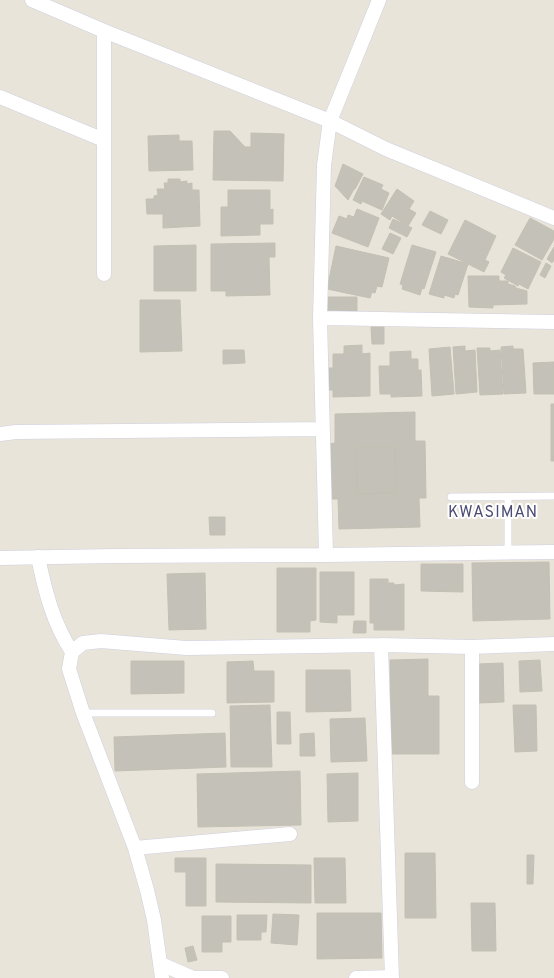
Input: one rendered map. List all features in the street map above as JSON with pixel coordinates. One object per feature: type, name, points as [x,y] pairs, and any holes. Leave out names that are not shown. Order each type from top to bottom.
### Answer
[{"type":"street","points":[[32,0],[104,32],[330,120],[386,148],[554,218]]},
{"type":"street","points":[[326,556],[320,318],[324,165],[330,120],[379,0]]},
{"type":"street","points":[[104,32],[104,274]]},
{"type":"street","points":[[0,97],[104,140]]},
{"type":"street","points":[[320,318],[554,322]]},
{"type":"street","points":[[0,434],[16,432],[322,429]]},
{"type":"street","points":[[0,558],[326,556],[554,552]]},
{"type":"street","points":[[38,558],[44,591],[62,637],[72,652]]},
{"type":"street","points":[[162,978],[154,920],[147,890],[135,848],[83,713],[69,669],[72,652],[83,643],[101,641],[186,648],[381,645],[472,647],[554,644]]},
{"type":"street","points":[[356,978],[392,978],[381,645]]},
{"type":"street","points":[[472,647],[472,782]]},
{"type":"street","points":[[135,848],[290,834]]},
{"type":"street","points":[[160,964],[193,978],[222,978]]},
{"type":"lane","points":[[451,497],[554,496]]},
{"type":"lane","points":[[508,497],[508,553]]},
{"type":"lane","points":[[83,713],[212,713]]},
{"type":"building","points":[[214,131],[230,131],[245,147],[251,147],[251,133],[284,134],[283,181],[213,180]]},
{"type":"building","points":[[179,135],[179,141],[192,141],[193,170],[149,171],[148,136]]},
{"type":"building","points":[[343,164],[363,174],[348,200],[335,186]]},
{"type":"building","points":[[364,177],[383,185],[381,189],[389,193],[382,210],[362,201],[361,204],[353,200]]},
{"type":"building","points":[[168,179],[180,179],[180,182],[187,181],[187,184],[192,183],[192,190],[199,190],[200,226],[163,228],[163,214],[147,214],[146,199],[154,199],[154,196],[158,195],[157,189],[165,189],[164,183],[168,183]]},
{"type":"building","points":[[397,189],[414,201],[409,209],[416,213],[408,226],[392,216],[390,220],[381,214]]},
{"type":"building","points":[[228,190],[270,190],[270,210],[273,209],[273,224],[260,224],[260,235],[221,236],[221,207],[228,207]]},
{"type":"building","points":[[357,209],[379,218],[368,247],[332,233],[339,216],[347,219],[348,215],[354,217]]},
{"type":"building","points":[[430,211],[448,220],[441,234],[422,225]]},
{"type":"building","points":[[530,218],[554,231],[554,239],[542,260],[515,245]]},
{"type":"building","points":[[393,219],[412,228],[407,237],[389,228]]},
{"type":"building","points":[[465,220],[496,236],[485,260],[489,262],[484,272],[448,254]]},
{"type":"building","points":[[390,233],[401,238],[393,254],[382,249]]},
{"type":"building","points":[[275,243],[275,257],[269,257],[270,295],[226,296],[226,291],[211,291],[211,244]]},
{"type":"building","points":[[196,245],[196,291],[154,291],[154,246]]},
{"type":"building","points":[[412,245],[436,252],[424,289],[422,288],[420,295],[402,289],[403,285],[400,284]]},
{"type":"building","points":[[336,246],[389,258],[382,287],[377,286],[375,293],[372,292],[370,298],[327,289]]},
{"type":"building","points":[[554,247],[554,260],[552,263],[547,259]]},
{"type":"building","points":[[513,248],[541,262],[528,289],[504,278],[506,275],[501,272]]},
{"type":"building","points":[[441,256],[468,264],[458,295],[455,294],[454,298],[444,295],[444,298],[429,294]]},
{"type":"building","points":[[546,263],[551,266],[545,278],[540,275]]},
{"type":"building","points":[[468,276],[499,276],[499,281],[508,281],[508,284],[527,291],[527,304],[493,305],[493,308],[469,307]]},
{"type":"building","points":[[326,297],[357,297],[357,311],[326,312]]},
{"type":"building","points":[[140,300],[180,300],[182,351],[140,352]]},
{"type":"building","points":[[371,327],[384,327],[384,344],[372,344]]},
{"type":"building","points":[[362,345],[362,354],[370,353],[370,396],[333,397],[333,390],[329,390],[329,368],[333,368],[333,354],[344,354],[344,346]]},
{"type":"building","points":[[465,346],[465,351],[475,350],[477,392],[456,394],[453,347]]},
{"type":"building","points":[[513,346],[513,349],[523,349],[526,393],[504,394],[501,347]]},
{"type":"building","points":[[450,347],[454,394],[432,396],[429,349]]},
{"type":"building","points":[[477,348],[490,348],[490,351],[500,350],[503,394],[480,395]]},
{"type":"building","points":[[223,350],[244,350],[245,363],[223,364]]},
{"type":"building","points":[[411,351],[411,359],[418,359],[418,370],[421,370],[422,396],[391,397],[391,394],[380,394],[379,366],[390,366],[390,352]]},
{"type":"building","points":[[554,362],[554,394],[534,394],[533,363]]},
{"type":"building","points":[[551,404],[554,404],[554,461],[551,461]]},
{"type":"building","points":[[415,412],[415,441],[425,441],[426,498],[419,498],[420,527],[339,529],[338,499],[331,499],[330,444],[335,443],[335,414]],"holes":[[[356,446],[395,446],[396,493],[357,494]]]},
{"type":"building","points":[[356,446],[395,446],[396,493],[357,494]]},
{"type":"building","points":[[209,517],[225,517],[225,535],[210,535]]},
{"type":"building","points":[[549,562],[550,619],[473,621],[472,563]]},
{"type":"building","points":[[421,564],[463,564],[463,592],[421,591]]},
{"type":"building","points":[[277,568],[316,568],[316,620],[310,621],[310,632],[277,632]]},
{"type":"building","points":[[320,572],[354,572],[354,615],[337,615],[337,623],[320,622]]},
{"type":"building","points":[[205,573],[206,629],[169,630],[167,574]]},
{"type":"building","points":[[370,579],[388,579],[388,583],[394,583],[394,585],[404,584],[404,630],[374,630],[374,623],[370,623]]},
{"type":"building","points":[[354,621],[366,621],[366,633],[353,633]]},
{"type":"building","points":[[428,659],[428,696],[439,696],[439,754],[391,754],[390,660]]},
{"type":"building","points":[[540,660],[542,691],[520,692],[519,661]]},
{"type":"building","points":[[131,661],[184,661],[184,693],[131,694]]},
{"type":"building","points":[[253,661],[254,671],[274,671],[274,702],[227,703],[227,662]]},
{"type":"building","points":[[503,663],[504,702],[479,703],[478,664]]},
{"type":"building","points":[[306,670],[350,670],[351,711],[306,712]]},
{"type":"building","points":[[270,705],[272,767],[231,767],[230,706]]},
{"type":"building","points":[[513,705],[536,705],[537,751],[515,752]]},
{"type":"building","points":[[277,712],[290,712],[291,744],[277,744]]},
{"type":"building","points":[[365,718],[367,761],[331,762],[330,719]]},
{"type":"building","points":[[225,733],[226,767],[115,771],[114,737]]},
{"type":"building","points":[[314,733],[315,756],[300,756],[300,734]]},
{"type":"building","points":[[300,771],[301,825],[198,827],[197,774]]},
{"type":"building","points":[[358,773],[358,821],[328,822],[327,774]]},
{"type":"building","points":[[405,853],[435,853],[436,918],[405,918]]},
{"type":"building","points":[[527,855],[534,855],[533,884],[527,884]]},
{"type":"building","points":[[175,858],[206,858],[206,906],[186,906],[186,872],[175,872]]},
{"type":"building","points":[[314,858],[345,858],[346,903],[315,903]]},
{"type":"building","points":[[216,864],[311,865],[311,903],[216,902]]},
{"type":"building","points":[[471,903],[495,903],[496,951],[472,951]]},
{"type":"building","points":[[317,913],[381,913],[382,958],[317,959]]},
{"type":"building","points":[[273,914],[299,915],[297,945],[271,943]]},
{"type":"building","points":[[237,915],[267,915],[266,932],[261,932],[261,940],[237,940]]},
{"type":"building","points":[[202,916],[231,916],[231,942],[222,942],[222,952],[202,952]]},
{"type":"building","points":[[193,946],[197,960],[188,962],[185,948]]},
{"type":"district","name":"KWASIMAN","points":[[493,511]]}]
